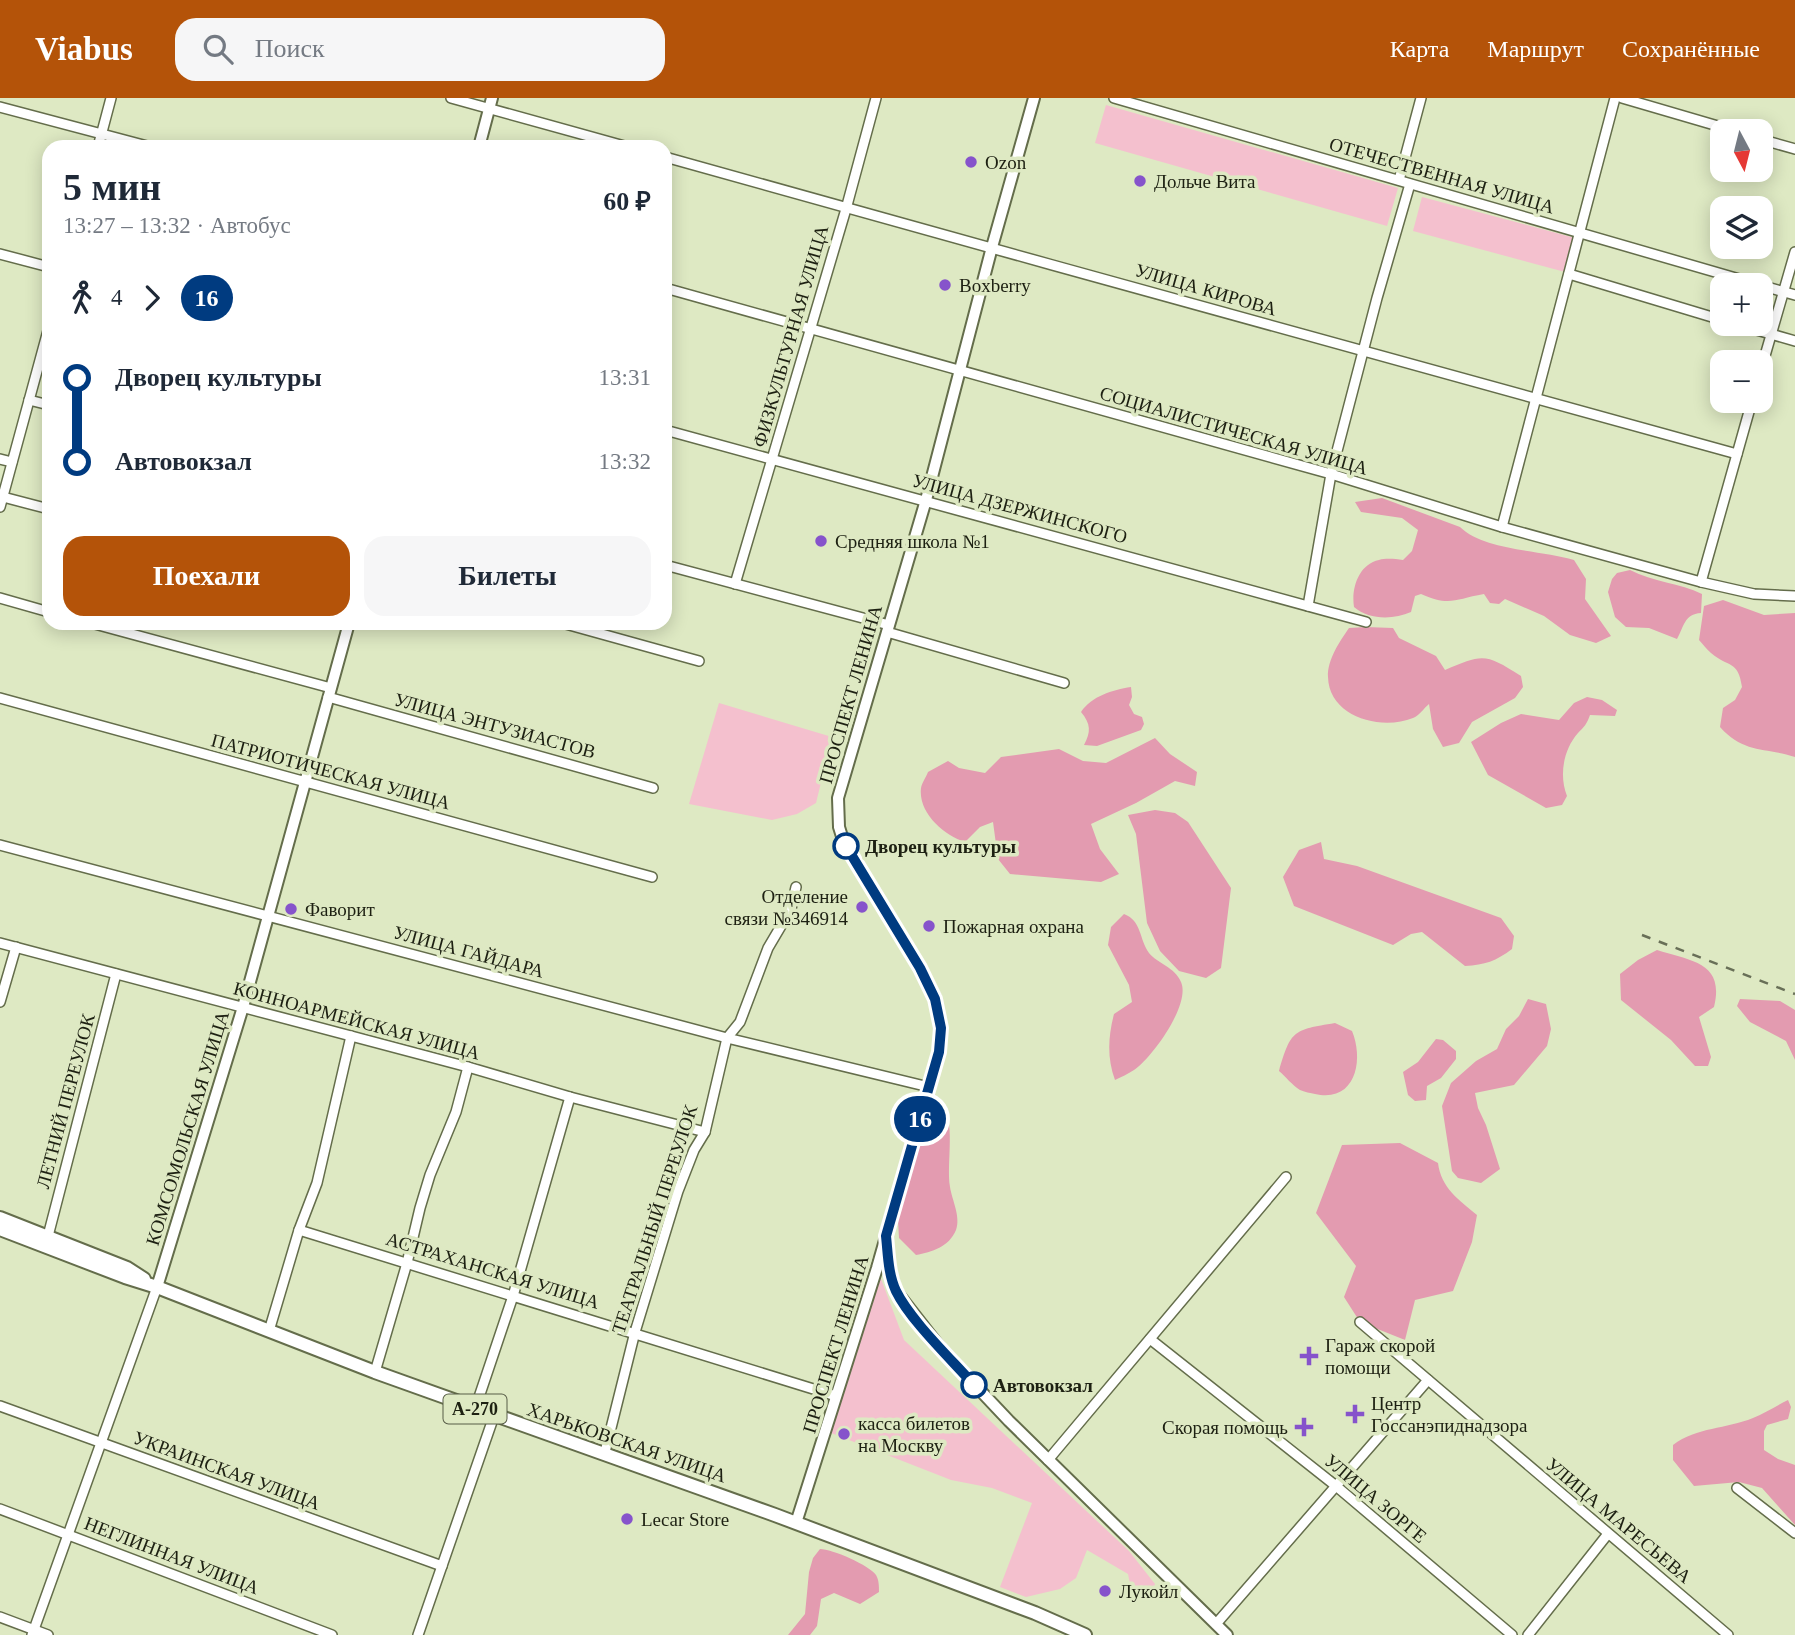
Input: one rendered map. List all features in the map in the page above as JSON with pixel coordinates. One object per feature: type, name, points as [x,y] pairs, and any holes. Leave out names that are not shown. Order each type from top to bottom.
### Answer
[{"type":"highway","name":"ХАРЬКОВСКАЯ УЛИЦА","points":[[0,1218],[127,1268],[156,1287]]},
{"type":"highway","name":"ХАРЬКОВСКАЯ УЛИЦА","points":[[0,1229],[475,1409],[605,1452],[796,1523],[1035,1613],[1085,1635]]},
{"type":"main road","name":"ПРОСПЕКТ ЛЕНИНА","points":[[796,1523],[886,1236],[939,1052],[941,1028],[935,999],[920,968],[844,842],[839,827],[838,798],[926,500],[1034,98]]},
{"type":"main road","points":[[481,140],[491,103]]},
{"type":"main road","name":"КОМСОМОЛЬСКАЯ УЛИЦА","points":[[156,1287],[243,1007],[347,630]]},
{"type":"main road","points":[[886,1236],[888,1266],[896,1291],[916,1320],[980,1391],[1048,1460],[1227,1635]]},
{"type":"street","points":[[100,140],[111,98]]},
{"type":"street","points":[[451,98],[491,103],[606,140]]},
{"type":"street","name":"ФИЗКУЛЬТУРНАЯ УЛИЦА","points":[[735,584],[846,209],[876,98]]},
{"type":"street","name":"ОТЕЧЕСТВЕННАЯ УЛИЦА","points":[[1114,98],[1718,273]]},
{"type":"street","points":[[1398,180],[1421,98]]},
{"type":"street","points":[[1502,527],[1615,98]]},
{"type":"street","points":[[1622,98],[1710,124]]},
{"type":"street","points":[[0,107],[125,140]]},
{"type":"street","points":[[1773,143],[1795,149]]},
{"type":"street","name":"УЛИЦА КИРОВА","points":[[672,159],[1737,454]]},
{"type":"street","points":[[1308,606],[1331,474],[1410,184]]},
{"type":"street","points":[[1773,328],[1795,252]]},
{"type":"street","points":[[0,254],[42,265]]},
{"type":"street","points":[[1569,274],[1710,316]]},
{"type":"street","name":"ОТЕЧЕСТВЕННАЯ УЛИЦА","points":[[1773,289],[1795,295]]},
{"type":"street","name":"СОЦИАЛИСТИЧЕСКАЯ УЛИЦА","points":[[672,290],[1331,474],[1502,527],[1701,582],[1754,594],[1795,596]]},
{"type":"street","points":[[1773,335],[1795,341]]},
{"type":"street","points":[[0,507],[42,353]]},
{"type":"street","points":[[29,400],[42,403]]},
{"type":"street","points":[[1701,582],[1749,413]]},
{"type":"street","name":"УЛИЦА ДЗЕРЖИНСКОГО","points":[[672,432],[1366,622]]},
{"type":"street","points":[[0,459],[12,462]]},
{"type":"street","points":[[3,497],[42,507]]},
{"type":"street","points":[[672,567],[1064,683]]},
{"type":"street","points":[[0,598],[42,610]]},
{"type":"street","name":"УЛИЦА ЭНТУЗИАСТОВ","points":[[114,630],[653,788]]},
{"type":"street","points":[[587,630],[699,661]]},
{"type":"street","name":"ПАТРИОТИЧЕСКАЯ УЛИЦА","points":[[0,698],[652,877]]},
{"type":"street","name":"УЛИЦА ГАЙДАРА","points":[[0,845],[727,1038],[929,1087]]},
{"type":"street","name":"ТЕАТРАЛЬНЫЙ ПЕРЕУЛОК","points":[[605,1452],[635,1332],[678,1191],[694,1150],[705,1132],[727,1038],[740,1022],[768,948],[791,909],[796,887]]},
{"type":"street","name":"КОННОАРМЕЙСКАЯ УЛИЦА","points":[[0,943],[705,1132]]},
{"type":"street","points":[[0,1002],[16,947]]},
{"type":"street","name":"ЛЕТНИЙ ПЕРЕУЛОК","points":[[48,1237],[116,974]]},
{"type":"street","points":[[269,1331],[299,1230],[317,1183],[351,1036]]},
{"type":"street","points":[[375,1372],[420,1208],[456,1112],[468,1067]]},
{"type":"street","points":[[475,1409],[513,1296],[569,1097]]},
{"type":"street","points":[[1048,1460],[1286,1177]]},
{"type":"street","name":"АСТРАХАНСКАЯ УЛИЦА","points":[[299,1230],[836,1396]]},
{"type":"street","name":"КОМСОМОЛЬСКАЯ УЛИЦА","points":[[33,1632],[156,1287]]},
{"type":"street","name":"УЛИЦА МАРЕСЬЕВА","points":[[1360,1322],[1607,1535],[1728,1635]]},
{"type":"street","name":"УЛИЦА ЗОРГЕ","points":[[1150,1339],[1336,1486],[1511,1635]]},
{"type":"street","points":[[1216,1624],[1428,1380]]},
{"type":"street","name":"УКРАИНСКАЯ УЛИЦА","points":[[0,1406],[442,1566]]},
{"type":"street","points":[[418,1635],[494,1416]]},
{"type":"street","points":[[1737,1488],[1795,1533]]},
{"type":"street","name":"НЕГЛИННАЯ УЛИЦА","points":[[0,1509],[332,1635]]},
{"type":"street","points":[[1528,1635],[1607,1535]]},
{"type":"street","points":[[0,1617],[33,1632],[48,1635]]},
{"type":"shaded area","points":[[1106,105],[1398,188],[1387,226],[1095,143]]},
{"type":"shaded area","points":[[1422,197],[1575,238],[1565,272],[1413,231]]},
{"type":"shaded area","points":[[1382,498],[1460,527],[1484,541],[1574,560],[1586,579],[1585,599],[1611,636],[1596,643],[1570,635],[1544,616],[1505,599],[1499,604],[1490,603],[1484,594],[1446,601],[1421,594],[1415,596],[1411,612],[1397,616],[1381,617],[1360,611],[1354,607],[1354,592],[1358,578],[1366,566],[1379,560],[1403,560],[1412,551],[1418,530],[1402,518],[1361,512],[1355,502]]},
{"type":"shaded area","points":[[1630,570],[1702,594],[1701,613],[1688,619],[1677,639],[1649,628],[1626,627],[1615,617],[1608,592],[1612,579],[1617,573]]},
{"type":"shaded area","points":[[1723,600],[1764,615],[1795,613],[1795,757],[1746,746],[1720,727],[1723,708],[1735,700],[1742,687],[1740,678],[1735,668],[1717,658],[1699,640],[1704,606]]},
{"type":"shaded area","points":[[1349,628],[1393,628],[1399,638],[1436,656],[1445,670],[1484,658],[1500,663],[1521,676],[1523,687],[1515,698],[1472,722],[1459,743],[1443,747],[1433,729],[1429,704],[1415,717],[1400,722],[1386,723],[1359,717],[1337,702],[1331,691],[1328,671],[1335,651]]},
{"type":"shaded area","points":[[1131,687],[1129,705],[1134,714],[1142,717],[1144,724],[1141,730],[1097,746],[1084,745],[1089,728],[1081,712],[1103,695]]},
{"type":"shaded area","points":[[1587,697],[1602,700],[1617,710],[1615,716],[1590,715],[1573,740],[1564,763],[1563,780],[1567,796],[1562,805],[1546,808],[1488,775],[1471,742],[1521,714],[1559,720],[1574,703]]},
{"type":"shaded area","points":[[719,703],[832,737],[816,803],[797,814],[772,820],[689,804]]},
{"type":"shaded area","points":[[1155,738],[1170,754],[1197,772],[1195,786],[1175,781],[1091,824],[1100,849],[1119,874],[1101,882],[1010,874],[998,859],[993,822],[980,827],[965,842],[934,822],[921,797],[928,772],[948,761],[959,768],[985,773],[1001,757],[1059,749],[1083,761],[1106,763]]},
{"type":"shaded area","points":[[1155,810],[1175,813],[1188,822],[1231,888],[1221,968],[1206,978],[1179,971],[1160,951],[1147,923],[1136,834],[1128,815]]},
{"type":"shaded area","points":[[1321,842],[1324,859],[1357,866],[1501,918],[1514,936],[1512,949],[1490,962],[1465,966],[1422,932],[1411,934],[1393,945],[1294,906],[1283,877],[1299,850]]},
{"type":"shaded area","points":[[1124,914],[1134,921],[1149,953],[1178,977],[1183,992],[1175,1016],[1159,1043],[1142,1064],[1115,1080],[1110,1056],[1112,1023],[1114,1014],[1132,1002],[1129,985],[1108,945],[1111,927]]},
{"type":"shaded area","points":[[1657,950],[1693,961],[1710,972],[1715,981],[1714,1007],[1699,1017],[1711,1057],[1708,1066],[1695,1066],[1671,1040],[1621,1000],[1620,974]]},
{"type":"shaded area","points":[[1528,999],[1546,1004],[1551,1029],[1547,1046],[1514,1085],[1475,1093],[1500,1169],[1481,1183],[1458,1178],[1452,1171],[1442,1106],[1451,1083],[1476,1061],[1497,1049],[1506,1029],[1519,1016]]},
{"type":"shaded area","points":[[1740,999],[1780,1001],[1795,1010],[1795,1060],[1786,1041],[1750,1022],[1737,1006]]},
{"type":"shaded area","points":[[1335,1023],[1352,1031],[1356,1042],[1353,1077],[1348,1086],[1340,1092],[1329,1095],[1300,1090],[1279,1071],[1287,1047],[1302,1030]]},
{"type":"shaded area","points":[[1436,1039],[1443,1040],[1456,1051],[1456,1059],[1441,1078],[1427,1086],[1426,1100],[1415,1101],[1408,1095],[1403,1072],[1418,1062]]},
{"type":"shaded area","points":[[940,1101],[945,1109],[950,1130],[949,1177],[957,1225],[953,1236],[944,1245],[916,1255],[899,1238],[898,1220],[931,1106]]},
{"type":"shaded area","points":[[1400,1143],[1438,1163],[1447,1186],[1477,1215],[1472,1242],[1453,1291],[1415,1300],[1405,1340],[1360,1322],[1344,1297],[1356,1266],[1316,1213],[1342,1145]]},
{"type":"shaded area","points":[[877,1268],[904,1340],[1129,1551],[1155,1584],[1150,1595],[1132,1594],[1128,1574],[1087,1550],[1076,1578],[1060,1589],[1026,1597],[1000,1587],[1032,1503],[992,1488],[951,1480],[826,1431]]},
{"type":"shaded area","points":[[1788,1400],[1791,1407],[1788,1419],[1767,1425],[1764,1431],[1764,1450],[1795,1465],[1795,1525],[1762,1488],[1739,1482],[1694,1486],[1673,1460],[1673,1445],[1682,1439],[1753,1418]]},
{"type":"shaded area","points":[[820,1549],[850,1558],[872,1571],[878,1579],[879,1592],[860,1604],[834,1593],[821,1599],[817,1626],[810,1635],[788,1635],[805,1614],[809,1572],[813,1558]]},
{"type":"railway","points":[[1642,935],[1795,994]]},
{"type":"bus line","name":"16","points":[[846,846],[920,968],[935,999],[941,1028],[939,1052],[886,1236],[888,1266],[896,1291],[916,1320],[974,1385]]},
{"type":"place","name":"Ozon","points":[[971,162]]},
{"type":"place","name":"Дольче Вита","points":[[1140,181]]},
{"type":"place","name":"Boxberry","points":[[945,285]]},
{"type":"place","name":"Средняя школа №1","points":[[821,541]]},
{"type":"place","name":"Дворец культуры","points":[[846,846]]},
{"type":"place","name":"Отделение связи №346914","points":[[862,907]]},
{"type":"place","name":"Фаворит","points":[[291,909]]},
{"type":"place","name":"Пожарная охрана","points":[[929,926]]},
{"type":"place","name":"Гараж скорой помощи","points":[[1309,1356]]},
{"type":"place","name":"Автовокзал","points":[[974,1385]]},
{"type":"place","name":"Центр Госсанэпиднадзора","points":[[1355,1414]]},
{"type":"place","name":"Скорая помощь","points":[[1304,1427]]},
{"type":"place","name":"касса билетов на Москву","points":[[844,1434]]},
{"type":"place","name":"Lecar Store","points":[[627,1519]]},
{"type":"place","name":"Лукойл","points":[[1105,1591]]}]
